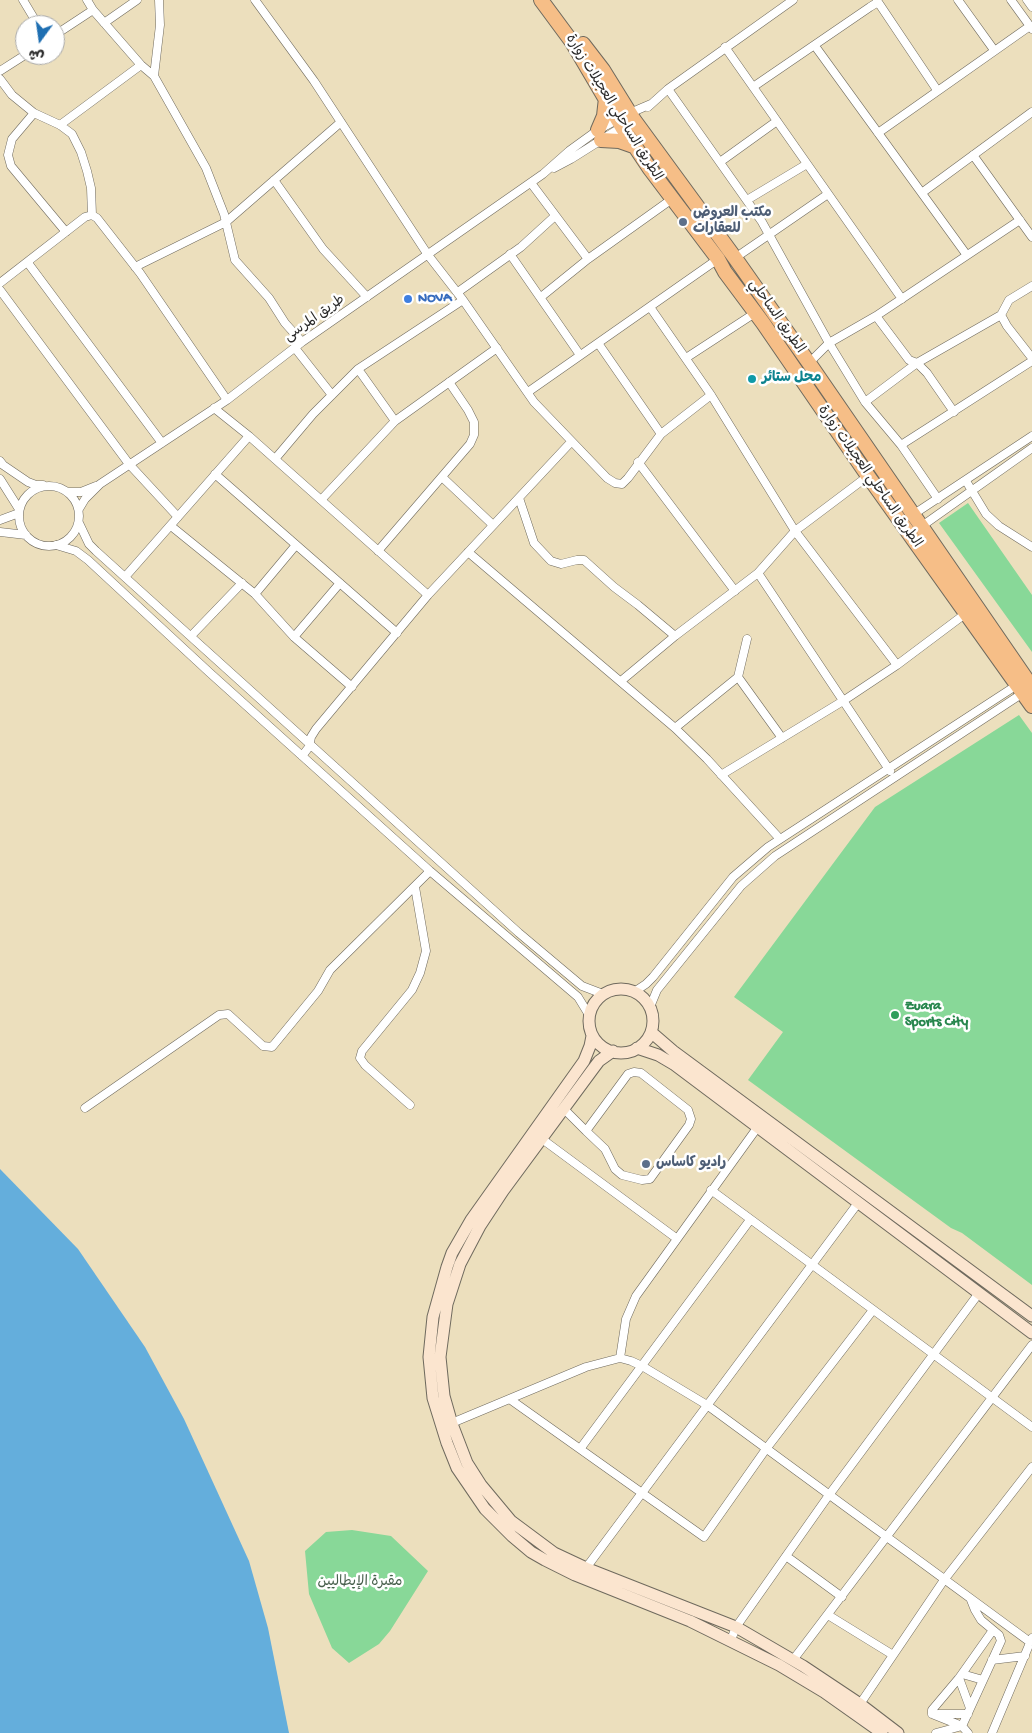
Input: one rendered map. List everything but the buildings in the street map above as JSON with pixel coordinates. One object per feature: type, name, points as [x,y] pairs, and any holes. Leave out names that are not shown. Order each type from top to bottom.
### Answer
[{"type":"highway","name":"الطريق الساحلي العجيلات زوارة","points":[[540,0],[572,42],[606,98],[626,120],[636,148],[718,259],[725,272],[965,614],[1026,683],[1032,706]]},
{"type":"highway","name":"الطريق الساحلي","points":[[548,0],[603,70],[626,120],[735,258],[914,514],[1026,683]]},
{"type":"highway","points":[[606,98],[599,135],[619,140],[636,148]]},
{"type":"street","points":[[23,0],[32,15]]},
{"type":"street","points":[[87,0],[93,10],[141,65],[154,76],[206,168],[226,222],[235,260],[269,298],[302,342]]},
{"type":"street","points":[[104,23],[137,0]]},
{"type":"street","points":[[154,76],[160,25],[159,0]]},
{"type":"street","points":[[255,0],[314,81],[428,255],[458,292],[534,402],[607,478],[615,483],[622,484],[661,434],[711,395]]},
{"type":"street","name":"طريق المرسى","points":[[68,492],[81,492],[100,484],[227,400],[302,342],[531,183],[569,151],[651,104],[668,89],[725,47],[793,0]]},
{"type":"street","points":[[958,0],[994,50]]},
{"type":"street","points":[[878,133],[994,50],[1031,28],[1011,0]]},
{"type":"street","points":[[1027,0],[1032,7]]},
{"type":"street","points":[[754,87],[877,1],[937,90]]},
{"type":"street","points":[[65,28],[93,10]]},
{"type":"street","points":[[815,46],[966,254]]},
{"type":"street","points":[[725,47],[902,299]]},
{"type":"street","points":[[0,71],[15,61]]},
{"type":"street","points":[[60,125],[141,65]]},
{"type":"street","points":[[0,79],[12,94],[34,113],[60,125],[72,134],[81,152],[90,188],[92,216]]},
{"type":"street","points":[[668,89],[762,222],[829,343],[865,402],[901,445],[938,498]]},
{"type":"street","points":[[922,192],[1032,112]]},
{"type":"street","points":[[34,113],[12,139],[8,155],[11,166],[66,232]]},
{"type":"street","points":[[720,162],[777,121]]},
{"type":"street","points":[[135,267],[226,222],[341,122]]},
{"type":"street","points":[[973,156],[1032,237]]},
{"type":"street","points":[[747,200],[807,164]]},
{"type":"street","points":[[274,180],[323,249],[367,297]]},
{"type":"street","points":[[531,183],[588,259]]},
{"type":"street","points":[[735,258],[828,194]]},
{"type":"street","points":[[541,297],[588,259],[672,199]]},
{"type":"street","points":[[0,283],[85,217],[92,216],[97,218],[135,267],[227,400]]},
{"type":"street","points":[[458,292],[510,254],[555,216]]},
{"type":"street","points":[[809,364],[829,343],[876,316],[966,254],[1020,220]]},
{"type":"street","points":[[510,254],[580,355]]},
{"type":"street","points":[[528,392],[718,259]]},
{"type":"street","points":[[28,263],[162,442]]},
{"type":"street","points":[[865,402],[917,363],[1001,315],[1010,300],[1032,286]]},
{"type":"street","points":[[0,290],[129,464],[178,517]]},
{"type":"street","points":[[275,459],[332,394],[358,369],[463,300]]},
{"type":"street","points":[[650,306],[711,395],[795,531],[897,665]]},
{"type":"street","points":[[686,358],[755,313]]},
{"type":"street","points":[[901,445],[1032,359],[1001,315]]},
{"type":"street","points":[[876,316],[908,360],[917,363],[927,373],[954,412]]},
{"type":"street","points":[[598,343],[661,434]]},
{"type":"street","points":[[295,348],[332,394]]},
{"type":"street","points":[[321,500],[395,421],[497,348]]},
{"type":"street","points":[[358,369],[395,421]]},
{"type":"street","points":[[378,551],[470,444],[475,429],[474,422],[449,382]]},
{"type":"street","points":[[214,408],[249,436],[428,595]]},
{"type":"street","points":[[125,577],[249,436]]},
{"type":"street","points":[[914,514],[1032,436]]},
{"type":"street","points":[[302,756],[310,744],[313,733],[428,595],[571,442]]},
{"type":"street","points":[[922,526],[1032,448]]},
{"type":"street","points":[[0,461],[28,482],[36,485],[56,486],[73,496],[78,509],[79,523],[89,544],[546,957],[582,986],[603,994]]},
{"type":"street","points":[[638,462],[735,591]]},
{"type":"street","points":[[216,474],[397,633]]},
{"type":"street","points":[[621,681],[675,636],[758,573],[795,531],[868,476]]},
{"type":"street","points":[[442,477],[493,525]]},
{"type":"street","points":[[0,479],[19,511],[21,528],[26,535],[39,544],[56,545],[76,552],[88,560],[430,871],[572,992],[582,1002],[589,1015]]},
{"type":"street","points":[[966,481],[986,514],[999,526],[1032,547]]},
{"type":"street","name":"طريق المرسى","points":[[78,509],[100,484]]},
{"type":"street","points":[[0,520],[19,511],[25,498],[34,489],[45,485]]},
{"type":"street","points":[[519,498],[534,543],[551,561],[561,564],[584,560],[614,588],[675,636]]},
{"type":"street","points":[[56,545],[66,541],[74,533],[79,523]]},
{"type":"street","points":[[171,526],[255,594],[294,637],[352,687]]},
{"type":"street","points":[[0,532],[26,535]]},
{"type":"street","points":[[255,594],[296,545]]},
{"type":"street","points":[[468,552],[675,728],[707,759],[720,776],[780,839]]},
{"type":"street","points":[[758,573],[894,778]]},
{"type":"street","points":[[191,636],[242,583]]},
{"type":"street","points":[[294,637],[340,583]]},
{"type":"street","points":[[720,776],[843,701],[897,665],[965,614]]},
{"type":"street","points":[[675,728],[738,677],[747,639]]},
{"type":"street","points":[[738,677],[782,738]]},
{"type":"street","points":[[634,992],[653,977],[734,876],[780,839],[888,768],[1026,683]]},
{"type":"street","points":[[650,1007],[657,990],[749,878],[775,856],[894,778],[1026,683]]},
{"type":"street","points":[[742,869],[749,878]]},
{"type":"street","points":[[85,1108],[219,1015],[228,1014],[262,1046],[272,1047],[318,992],[330,970],[430,871]]},
{"type":"street","points":[[410,1105],[365,1065],[360,1058],[362,1051],[412,990],[420,973],[426,951],[415,887]]},
{"type":"street","points":[[592,1036],[605,1048],[613,1052],[626,1052],[637,1048],[650,1032],[652,1024],[650,1007],[646,1001],[634,992],[624,989],[613,990],[603,994],[594,1003],[589,1015],[589,1026],[592,1036],[584,1061],[476,1223],[449,1260],[433,1317],[429,1357],[433,1398],[446,1426],[485,1490],[511,1521],[554,1553],[586,1568],[736,1628],[794,1660],[860,1704],[898,1733]]},
{"type":"street","points":[[650,1032],[673,1051],[1032,1316]]},
{"type":"street","points":[[637,1048],[658,1055],[675,1065],[1032,1333]]},
{"type":"street","points":[[476,1223],[503,1191],[599,1062],[613,1052]]},
{"type":"street","points":[[564,1109],[586,1131],[605,1149],[614,1169],[622,1175],[642,1180],[650,1179],[689,1125],[691,1119],[688,1110],[640,1073],[634,1072],[628,1074],[586,1131]]},
{"type":"street","points":[[620,1358],[626,1318],[636,1296],[676,1238],[758,1128]]},
{"type":"street","points":[[542,1139],[676,1238]]},
{"type":"street","points":[[834,1186],[842,1176]]},
{"type":"street","points":[[711,1190],[1032,1427]]},
{"type":"street","points":[[586,1568],[858,1203]]},
{"type":"street","points":[[580,1449],[750,1220]]},
{"type":"street","points":[[731,1640],[736,1628],[829,1495],[979,1293]]},
{"type":"street","points":[[511,1400],[704,1537],[766,1449],[873,1310]]},
{"type":"street","points":[[794,1660],[1032,1345]]},
{"type":"street","points":[[446,1426],[511,1400],[563,1376],[620,1358],[642,1366],[707,1405],[944,1580],[1031,1640],[992,1733]]},
{"type":"street","points":[[446,1426],[457,1468],[469,1487],[492,1516],[531,1552],[575,1575],[690,1621],[779,1664],[824,1692],[882,1733]]},
{"type":"street","points":[[860,1704],[944,1580],[1032,1466]]},
{"type":"street","points":[[786,1556],[842,1597]]},
{"type":"street","points":[[936,1733],[962,1726],[1001,1638],[981,1620],[971,1599]]},
{"type":"street","points":[[828,1615],[894,1655]]},
{"type":"street","points":[[932,1714],[932,1710],[961,1676],[993,1630]]},
{"type":"street","points":[[992,1660],[1025,1656]]},
{"type":"street","points":[[961,1676],[983,1680]]},
{"type":"street","points":[[961,1676],[969,1711]]},
{"type":"street","points":[[932,1714],[969,1711]]},
{"type":"street","points":[[932,1714],[962,1726],[968,1733]]},
{"type":"green space","points":[[968,503],[1032,595],[1032,652],[939,523]]},
{"type":"green space","name":"Zuara Sports City","points":[[1019,715],[1032,733],[1032,1285],[748,1080],[783,1032],[734,997],[875,807]]},
{"type":"green space","name":"مقبرة الإيطاليين","points":[[352,1530],[391,1536],[428,1571],[390,1631],[379,1644],[349,1663],[332,1648],[309,1594],[305,1551],[326,1532]]},
{"type":"water","points":[[0,1169],[78,1249],[145,1347],[184,1419],[249,1561],[268,1628],[289,1733],[0,1733]]},
{"type":"place","name":"مكتب العروض للعقارات","points":[[683,222]]},
{"type":"place","name":"NOVA","points":[[408,299]]},
{"type":"place","name":"محل ستائر","points":[[752,379]]},
{"type":"place","name":"Zuara Sports City","points":[[895,1015]]},
{"type":"place","name":"راديو كاساس","points":[[646,1164]]}]
